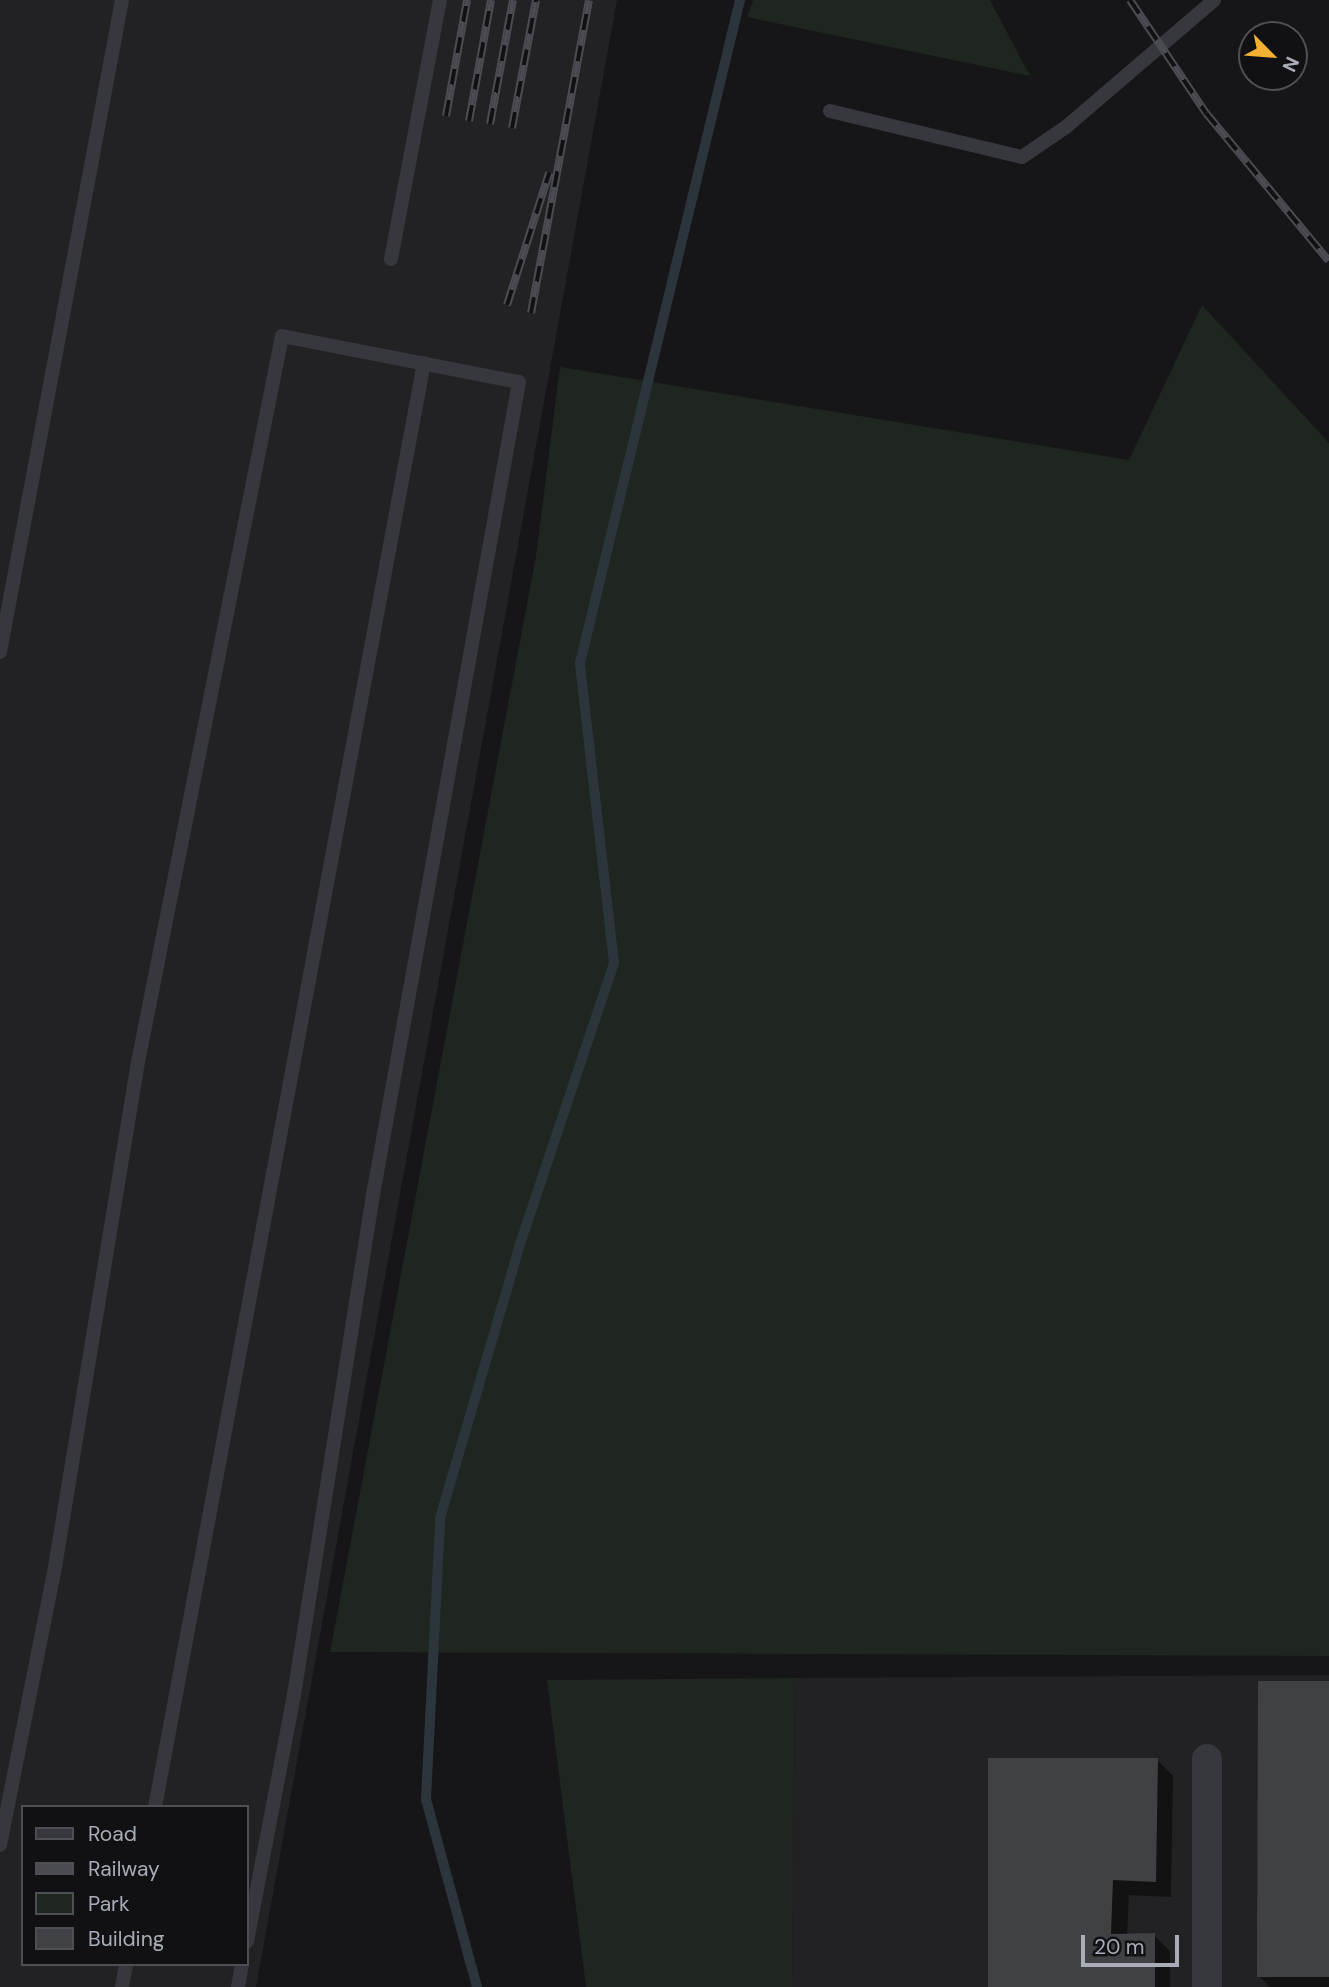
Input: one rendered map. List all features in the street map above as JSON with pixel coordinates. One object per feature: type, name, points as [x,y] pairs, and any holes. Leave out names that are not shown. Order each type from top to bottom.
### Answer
[{"type":"street","points":[[1207,1759],[1207,1987]]},
{"type":"lane","points":[[0,652],[122,0]]},
{"type":"lane","points":[[391,259],[440,0]]},
{"type":"lane","points":[[831,111],[1022,157],[1066,127],[1214,0]]},
{"type":"lane","points":[[0,1845],[55,1561],[138,1062],[282,337],[519,382],[373,1195],[294,1695],[248,1937]]},
{"type":"lane","points":[[155,1805],[424,363]]},
{"type":"lane","points":[[121,1987],[126,1966]]},
{"type":"lane","points":[[238,1987],[242,1966]]},
{"type":"shaded area","points":[[0,0],[617,0],[256,1987],[0,1987]]},
{"type":"shaded area","points":[[1329,1675],[1329,1987],[792,1987],[795,1678]]},
{"type":"green space","points":[[753,0],[990,0],[1030,76],[747,17]]},
{"type":"green space","points":[[1202,305],[1329,443],[1329,1656],[330,1652],[536,556],[560,367],[1129,460]]},
{"type":"green space","points":[[795,1678],[792,1987],[586,1987],[547,1680]]},
{"type":"building","points":[[1258,1681],[1329,1681],[1329,1977],[1257,1977]]},
{"type":"building","points":[[988,1758],[1158,1758],[1156,1882],[1113,1880],[1111,1934],[1155,1933],[1155,1987],[988,1987]]},
{"type":"waterway","points":[[477,1987],[426,1799],[440,1518],[520,1244],[614,963],[580,663],[740,0]]},
{"type":"railway","points":[[446,116],[467,0]]},
{"type":"railway","points":[[469,121],[491,0]]},
{"type":"railway","points":[[490,124],[513,0]]},
{"type":"railway","points":[[512,128],[536,0]]},
{"type":"railway","points":[[531,313],[589,0]]},
{"type":"railway","points":[[1130,0],[1206,113],[1329,261]]},
{"type":"railway","points":[[507,305],[549,173]]}]
